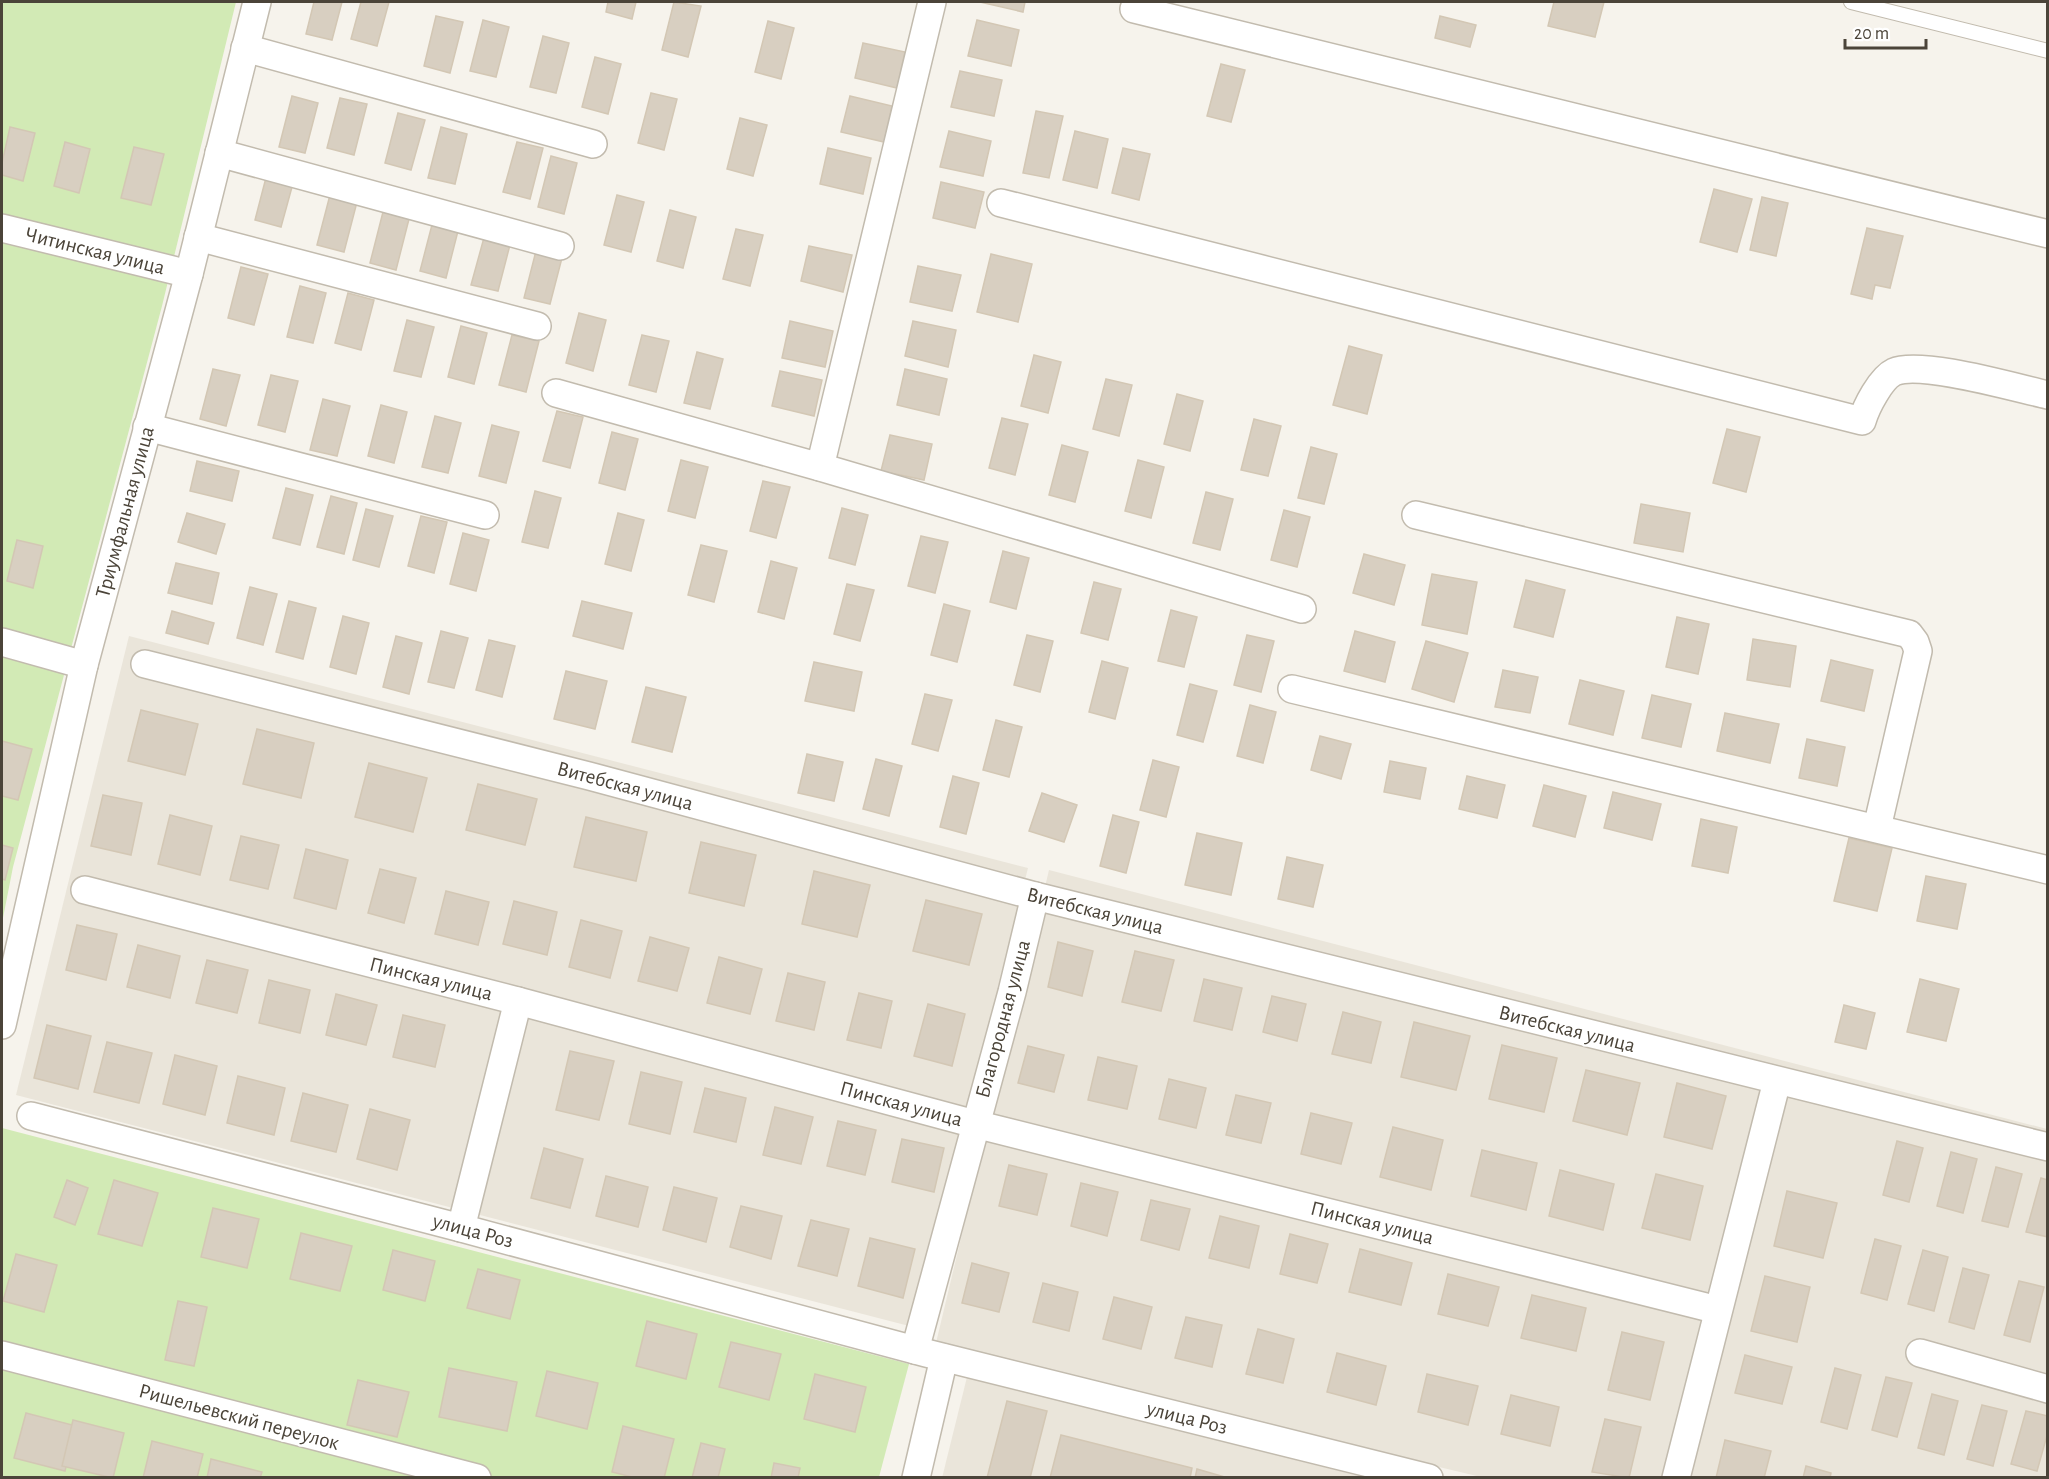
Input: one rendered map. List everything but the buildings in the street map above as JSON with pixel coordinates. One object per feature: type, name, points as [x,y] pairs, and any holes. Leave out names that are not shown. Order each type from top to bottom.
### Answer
[{"type":"street","name":"Триумфальная улица","points":[[2,1025],[84,665],[189,274],[257,2]]},
{"type":"street","points":[[820,467],[932,2]]},
{"type":"street","points":[[1134,9],[2048,234]]},
{"type":"street","points":[[245,48],[593,144]]},
{"type":"street","points":[[219,153],[560,246]]},
{"type":"street","points":[[1001,203],[1862,421],[1867,404],[1893,372],[1918,367],[2048,395]]},
{"type":"street","name":"Читинская улица","points":[[2,228],[189,274]]},
{"type":"street","points":[[198,237],[537,326]]},
{"type":"street","points":[[556,393],[820,467],[1302,609]]},
{"type":"street","points":[[147,428],[485,515]]},
{"type":"street","points":[[1416,515],[1909,634],[1918,651],[1877,828]]},
{"type":"street","points":[[2,642],[84,665]]},
{"type":"street","name":"Витебская улица","points":[[146,664],[589,776],[1035,896],[2048,1147]]},
{"type":"street","points":[[1292,689],[2048,870]]},
{"type":"street","name":"Пинская улица","points":[[85,890],[518,1001],[975,1124],[1718,1310]]},
{"type":"street","name":"Благородная улица","points":[[915,1350],[1035,896]]},
{"type":"street","points":[[461,1228],[518,1001]]},
{"type":"street","points":[[1676,1478],[1777,1081]]},
{"type":"street","name":"улица Роз","points":[[31,1116],[461,1228],[944,1358],[1430,1478]]},
{"type":"street","points":[[1920,1353],[2048,1389]]},
{"type":"street","name":"Ришельевский переулок","points":[[2,1355],[477,1478]]},
{"type":"street","points":[[916,1478],[944,1358]]},
{"type":"lane","points":[[1851,2],[2048,51]]},
{"type":"shaded area","points":[[129,636],[1028,868],[913,1327],[16,1095]]},
{"type":"shaded area","points":[[1049,870],[2047,1129],[2047,1477],[1481,1477],[935,1347]]},
{"type":"shaded area","points":[[967,1377],[1363,1477],[942,1478]]},
{"type":"green space","points":[[2,2],[236,2],[162,306],[13,867],[2,923]]},
{"type":"green space","points":[[2,1128],[909,1364],[879,1477],[2,1477]]}]
